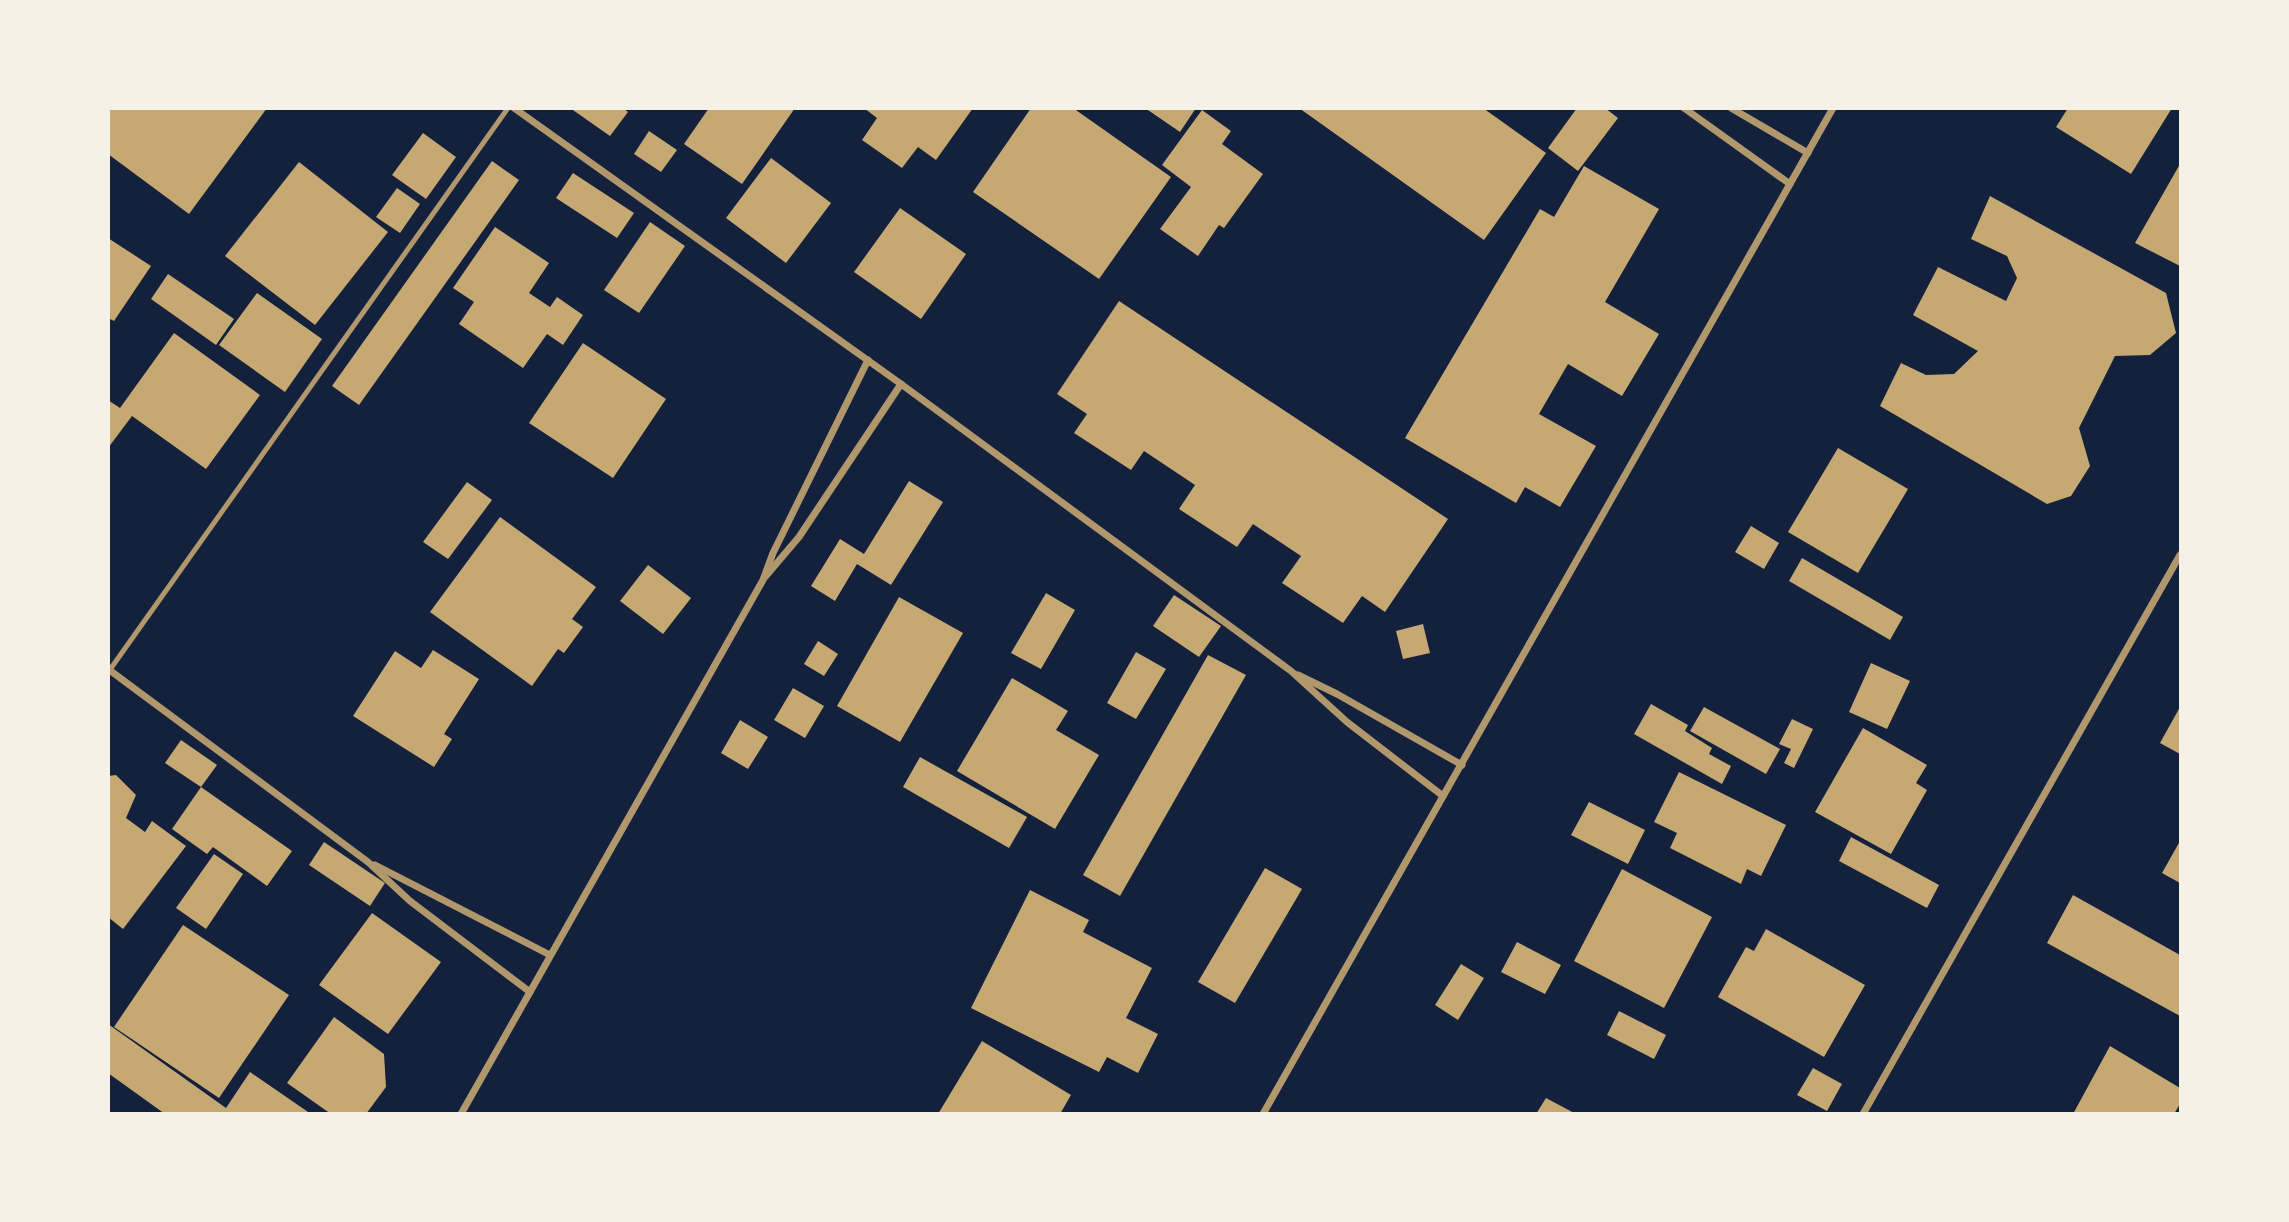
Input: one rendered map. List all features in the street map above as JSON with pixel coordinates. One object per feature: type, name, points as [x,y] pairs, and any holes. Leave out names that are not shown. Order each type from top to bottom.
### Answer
[{"type":"street","points":[[514,108],[901,384],[1290,671],[1347,722],[1443,796]]},
{"type":"street","points":[[1684,108],[1790,184]]},
{"type":"street","points":[[1731,108],[1808,153]]},
{"type":"street","points":[[1263,1114],[1833,108]]},
{"type":"street","points":[[461,1114],[763,580],[773,553],[867,360]]},
{"type":"street","points":[[763,580],[799,537],[901,384]]},
{"type":"street","points":[[1863,1114],[2180,555]]},
{"type":"street","points":[[109,671],[368,862],[410,901],[530,992]]},
{"type":"street","points":[[1290,671],[1337,694],[1462,765]]},
{"type":"street","points":[[368,862],[550,955]]},
{"type":"lane","points":[[109,671],[508,108]]},
{"type":"building","points":[[108,108],[267,108],[189,214],[108,154]]},
{"type":"building","points":[[570,108],[623,108],[628,112],[610,136]]},
{"type":"building","points":[[709,108],[795,108],[742,184],[684,144]]},
{"type":"building","points":[[864,108],[973,108],[936,160],[918,147],[902,168],[862,140],[877,118]]},
{"type":"building","points":[[1031,108],[1073,108],[1171,177],[1099,279],[973,192]]},
{"type":"building","points":[[1145,108],[1196,108],[1180,132]]},
{"type":"building","points":[[1299,108],[1483,108],[1546,153],[1484,240]]},
{"type":"building","points":[[1577,108],[1605,108],[1618,118],[1578,171],[1548,148]]},
{"type":"building","points":[[2068,108],[2172,108],[2131,174],[2056,127]]},
{"type":"building","points":[[1202,110],[1231,131],[1222,144],[1263,174],[1224,228],[1219,225],[1198,256],[1160,229],[1191,187],[1162,165]]},
{"type":"building","points":[[649,131],[677,150],[661,172],[634,154]]},
{"type":"building","points":[[423,133],[456,157],[426,199],[392,175]]},
{"type":"building","points":[[771,158],[831,203],[786,263],[726,218]]},
{"type":"building","points":[[492,161],[519,180],[359,405],[332,386]]},
{"type":"building","points":[[299,162],[388,232],[315,325],[225,256]]},
{"type":"building","points":[[2180,164],[2180,266],[2135,243]]},
{"type":"building","points":[[1584,166],[1659,209],[1605,302],[1659,334],[1622,396],[1568,364],[1539,414],[1596,446],[1560,507],[1525,487],[1516,503],[1405,438],[1540,209],[1554,217]]},
{"type":"building","points":[[573,173],[634,213],[617,238],[556,198]]},
{"type":"building","points":[[397,188],[420,204],[400,233],[376,217]]},
{"type":"building","points":[[1990,196],[2166,293],[2176,333],[2150,355],[2115,356],[2079,428],[2090,466],[2071,496],[2047,504],[1880,406],[1901,363],[1926,375],[1954,374],[1978,351],[1913,315],[1938,267],[2006,301],[2017,278],[2007,256],[1971,239]]},
{"type":"building","points":[[900,208],[966,254],[921,319],[854,272]]},
{"type":"building","points":[[650,222],[685,246],[639,313],[604,290]]},
{"type":"building","points":[[495,227],[549,263],[529,293],[550,307],[557,297],[583,315],[563,345],[547,334],[523,368],[459,324],[474,302],[453,288]]},
{"type":"building","points":[[108,238],[151,266],[114,321],[108,318]]},
{"type":"building","points":[[168,274],[234,319],[216,345],[151,299]]},
{"type":"building","points":[[257,293],[322,339],[285,392],[219,345]]},
{"type":"building","points":[[1119,301],[1448,519],[1385,612],[1362,596],[1343,623],[1282,583],[1301,556],[1253,524],[1237,547],[1179,509],[1195,485],[1144,451],[1131,470],[1074,433],[1087,414],[1057,394]]},
{"type":"building","points":[[174,333],[260,395],[206,469],[132,416],[108,448],[108,400],[120,408]]},
{"type":"building","points":[[583,343],[666,399],[613,478],[529,423]]},
{"type":"building","points":[[1838,448],[1908,489],[1858,573],[1788,532]]},
{"type":"building","points":[[909,481],[943,502],[891,585],[857,564],[835,601],[811,586],[840,539],[864,554]]},
{"type":"building","points":[[467,482],[492,500],[448,559],[423,542]]},
{"type":"building","points":[[500,517],[596,587],[572,619],[583,627],[564,653],[558,649],[532,686],[430,612]]},
{"type":"building","points":[[1751,526],[1779,543],[1764,569],[1735,552]]},
{"type":"building","points":[[1802,558],[1903,617],[1890,640],[1789,581]]},
{"type":"building","points":[[648,565],[691,598],[663,634],[620,601]]},
{"type":"building","points":[[1046,593],[1075,610],[1041,669],[1011,653]]},
{"type":"building","points":[[1174,595],[1221,626],[1199,657],[1153,626]]},
{"type":"building","points":[[899,597],[963,633],[900,742],[837,706]]},
{"type":"building","points":[[1423,624],[1430,653],[1403,659],[1396,631]]},
{"type":"building","points":[[818,641],[838,654],[824,676],[804,664]]},
{"type":"building","points":[[433,650],[479,679],[444,734],[452,739],[434,767],[353,716],[395,651],[421,668]]},
{"type":"building","points":[[1136,652],[1166,669],[1136,719],[1107,703]]},
{"type":"building","points":[[1208,655],[1246,675],[1120,896],[1083,875]]},
{"type":"building","points":[[1871,663],[1910,681],[1887,729],[1849,712]]},
{"type":"building","points":[[1012,678],[1068,711],[1056,730],[1099,755],[1055,829],[957,771]]},
{"type":"building","points":[[793,688],[824,706],[805,738],[774,720]]},
{"type":"building","points":[[1651,704],[1688,725],[1685,731],[1712,748],[1709,754],[1731,766],[1722,784],[1634,734]]},
{"type":"building","points":[[1704,707],[1780,749],[1766,774],[1690,731]]},
{"type":"building","points":[[2180,707],[2180,754],[2160,743]]},
{"type":"building","points":[[1792,719],[1813,729],[1794,768],[1784,763],[1791,749],[1779,744]]},
{"type":"building","points":[[740,720],[768,737],[748,769],[721,753]]},
{"type":"building","points":[[1863,728],[1927,765],[1916,783],[1927,790],[1891,854],[1815,812]]},
{"type":"building","points":[[181,740],[217,765],[201,787],[165,763]]},
{"type":"building","points":[[920,757],[1027,817],[1009,848],[903,787]]},
{"type":"building","points":[[1679,772],[1786,825],[1761,876],[1747,869],[1741,884],[1670,848],[1677,833],[1654,822]]},
{"type":"building","points":[[116,775],[136,795],[126,818],[145,832],[152,821],[186,846],[123,929],[108,917],[108,776]]},
{"type":"building","points":[[201,787],[292,851],[267,886],[213,847],[207,854],[172,829]]},
{"type":"building","points":[[1589,802],[1645,830],[1628,864],[1571,835]]},
{"type":"building","points":[[1851,837],[1939,885],[1927,908],[1839,861]]},
{"type":"building","points":[[2180,841],[2180,883],[2162,873]]},
{"type":"building","points":[[324,842],[385,883],[370,906],[309,865]]},
{"type":"building","points":[[214,854],[243,874],[206,929],[176,908]]},
{"type":"building","points":[[1265,868],[1302,889],[1235,1003],[1198,982]]},
{"type":"building","points":[[1622,869],[1712,917],[1664,1008],[1574,961]]},
{"type":"building","points":[[1030,890],[1089,920],[1083,932],[1152,968],[1126,1018],[1158,1034],[1138,1073],[1107,1057],[1099,1072],[971,1008]]},
{"type":"building","points":[[2073,895],[2180,955],[2180,1016],[2047,943]]},
{"type":"building","points":[[372,913],[441,962],[388,1034],[319,985]]},
{"type":"building","points":[[183,925],[289,995],[219,1098],[114,1027]]},
{"type":"building","points":[[1766,929],[1865,985],[1824,1057],[1718,997],[1746,947],[1754,951]]},
{"type":"building","points":[[1517,942],[1561,965],[1545,994],[1501,972]]},
{"type":"building","points":[[1461,964],[1484,978],[1458,1020],[1435,1005]]},
{"type":"building","points":[[1619,1011],[1666,1035],[1654,1059],[1607,1035]]},
{"type":"building","points":[[334,1017],[384,1054],[386,1087],[366,1114],[331,1114],[287,1083]]},
{"type":"building","points":[[108,1024],[226,1108],[250,1072],[311,1114],[165,1114],[108,1073]]},
{"type":"building","points":[[982,1041],[1071,1095],[1060,1114],[938,1114]]},
{"type":"building","points":[[2110,1046],[2180,1088],[2180,1104],[2174,1114],[2073,1114]]},
{"type":"building","points":[[1813,1068],[1842,1084],[1827,1111],[1797,1095]]},
{"type":"building","points":[[1546,1098],[1576,1114],[1536,1114]]}]
